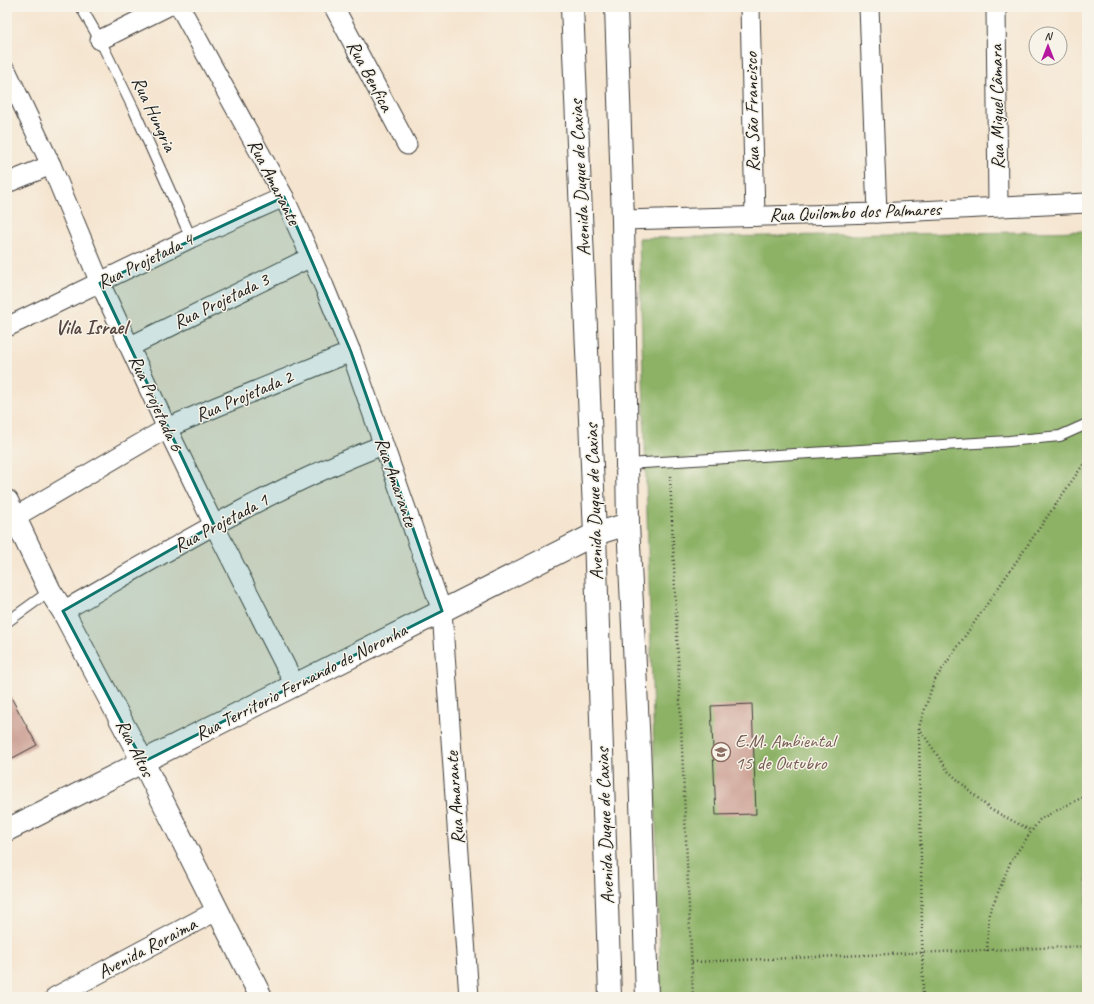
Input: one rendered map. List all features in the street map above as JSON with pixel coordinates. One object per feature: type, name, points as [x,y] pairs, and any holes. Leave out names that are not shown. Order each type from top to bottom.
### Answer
[{"type":"main road","name":"Avenida Duque de Caxias","points":[[572,7],[595,534],[610,997]]},
{"type":"main road","name":"Avenida Duque de Caxias","points":[[616,7],[623,220],[628,524],[640,768],[647,997]]},
{"type":"main road","name":"Rua Altos","points":[[11,509],[50,590],[64,611],[143,762],[261,997]]},
{"type":"main road","name":"Rua Territorio Fernando de Noronha","points":[[7,830],[595,534],[628,524]]},
{"type":"street","points":[[100,40],[166,7]]},
{"type":"street","name":"Rua Amarante","points":[[180,7],[284,197],[311,256],[351,352],[442,611],[469,997]]},
{"type":"street","name":"Rua Benfica","points":[[334,7],[407,145]]},
{"type":"street","name":"Rua São Francisco","points":[[750,7],[755,216]]},
{"type":"street","points":[[869,7],[877,213]]},
{"type":"street","name":"Rua Miguel Câmara","points":[[996,7],[998,206]]},
{"type":"street","name":"Rua Projetada 6","points":[[7,72],[51,164],[100,283],[167,428],[295,685]]},
{"type":"street","points":[[7,183],[51,164]]},
{"type":"street","name":"Rua Projetada 4","points":[[7,327],[191,238],[284,197]]},
{"type":"street","name":"Rua Quilombo dos Palmares","points":[[623,220],[877,213],[998,206],[1087,203]]},
{"type":"street","name":"Rua Projetada 3","points":[[130,346],[311,256]]},
{"type":"street","name":"Rua Projetada 2","points":[[11,509],[167,428],[351,352]]},
{"type":"street","name":"Rua Projetada 1","points":[[64,611],[214,525],[335,464],[383,445]]},
{"type":"street","name":"Avenida Roraima","points":[[55,997],[218,910]]},
{"type":"lane","name":"Rua Hungria","points":[[81,7],[100,40],[134,110],[191,238]]},
{"type":"lane","points":[[627,464],[1053,437],[1060,436],[1087,424]]},
{"type":"lane","points":[[7,622],[50,590]]},
{"type":"path","points":[[923,997],[921,954],[918,727],[934,682],[1087,459]]},
{"type":"path","points":[[670,462],[693,997]]},
{"type":"path","points":[[918,727],[953,776],[990,809],[1032,832]]},
{"type":"path","points":[[987,951],[989,914],[1011,861],[1040,819],[1087,795]]},
{"type":"path","points":[[692,962],[921,954],[1087,946]]},
{"type":"highlighted area","points":[[284,197],[351,352],[442,611],[143,762],[63,611],[214,525],[100,283]]},
{"type":"green space","points":[[1087,231],[1087,997],[661,997],[639,238]]},
{"type":"building","points":[[7,690],[37,745],[7,761]]},
{"type":"building","points":[[752,704],[756,814],[716,815],[711,706]]},
{"type":"place","name":"E.M. Ambiental 15 de Outubro","points":[[721,752]]},
{"type":"district","name":"Vila Israel","points":[[91,327]]}]
